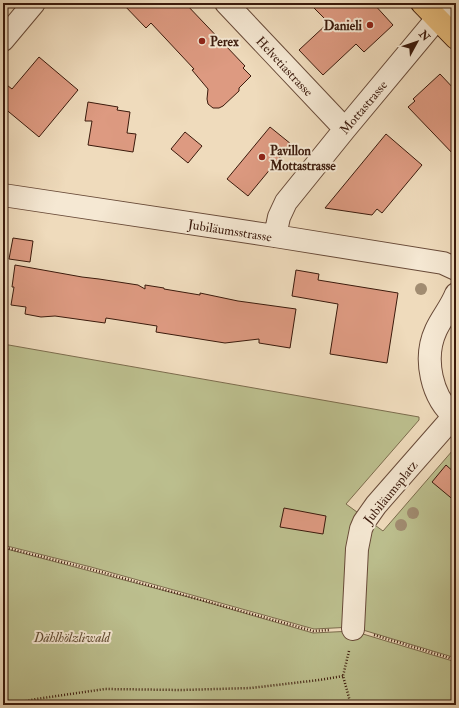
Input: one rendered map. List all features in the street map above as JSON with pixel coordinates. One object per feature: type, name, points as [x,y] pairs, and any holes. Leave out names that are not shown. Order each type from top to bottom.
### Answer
[{"type":"main road","points":[[422,3],[444,11],[456,38]]},
{"type":"street","points":[[3,40],[34,3]]},
{"type":"street","name":"Helvetiastrasse","points":[[226,3],[345,129]]},
{"type":"street","name":"Mottastrasse","points":[[275,236],[278,217],[286,202],[444,11]]},
{"type":"street","name":"Jubiläumsstrasse","points":[[3,195],[444,263],[456,269]]},
{"type":"street","name":"Jubiläumsplatz","points":[[353,629],[357,549],[364,522],[376,505],[455,417],[443,403],[435,387],[430,370],[429,355],[436,330],[456,294]]},
{"type":"path","points":[[3,547],[90,569],[313,631],[353,629],[456,660]]},
{"type":"path","points":[[351,705],[343,676],[353,629]]},
{"type":"path","points":[[8,705],[36,699],[105,689],[182,690],[251,688],[343,676]]},
{"type":"green space","points":[[3,344],[419,417],[419,420],[346,504],[383,531],[453,450],[456,449],[456,658],[353,627],[314,629],[91,567],[3,545]]},
{"type":"green space","name":"Dählhölzliwald","points":[[3,548],[192,598],[313,633],[353,631],[456,662],[456,705],[3,705]]},
{"type":"building","points":[[122,3],[185,3],[245,66],[243,68],[251,76],[239,88],[239,91],[223,106],[213,108],[208,104],[208,89],[192,70],[194,69],[151,23],[146,28]]},
{"type":"building","points":[[309,3],[373,3],[393,25],[364,52],[356,44],[323,75],[299,50],[328,23]]},
{"type":"building","points":[[39,57],[78,90],[39,137],[3,107],[3,82],[12,89]]},
{"type":"building","points":[[440,74],[456,91],[456,157],[408,107],[415,101],[413,99]]},
{"type":"building","points":[[88,102],[118,107],[117,110],[130,112],[127,133],[136,134],[133,152],[88,145],[92,121],[85,121]]},
{"type":"building","name":"Pavillon Mottastrasse","points":[[270,127],[291,144],[248,196],[227,179]]},
{"type":"building","points":[[185,132],[202,146],[188,163],[171,149]]},
{"type":"building","points":[[386,134],[422,165],[382,213],[377,209],[372,215],[325,208]]},
{"type":"building","points":[[13,238],[33,241],[30,262],[9,259]]},
{"type":"building","points":[[15,265],[138,285],[145,289],[145,285],[200,295],[200,293],[238,301],[296,309],[290,348],[259,343],[259,339],[225,343],[156,332],[157,326],[106,318],[105,323],[55,316],[41,317],[25,314],[26,307],[11,305]]},
{"type":"building","points":[[296,270],[319,274],[318,280],[398,293],[387,363],[330,354],[338,304],[292,296]]},
{"type":"building","points":[[446,465],[456,474],[456,502],[432,482]]},
{"type":"building","points":[[284,508],[326,516],[323,534],[280,527]]},
{"type":"place","name":"Danieli","points":[[370,25]]},
{"type":"place","name":"Perex","points":[[202,41]]},
{"type":"place","name":"Pavillon Mottastrasse","points":[[262,157]]}]
